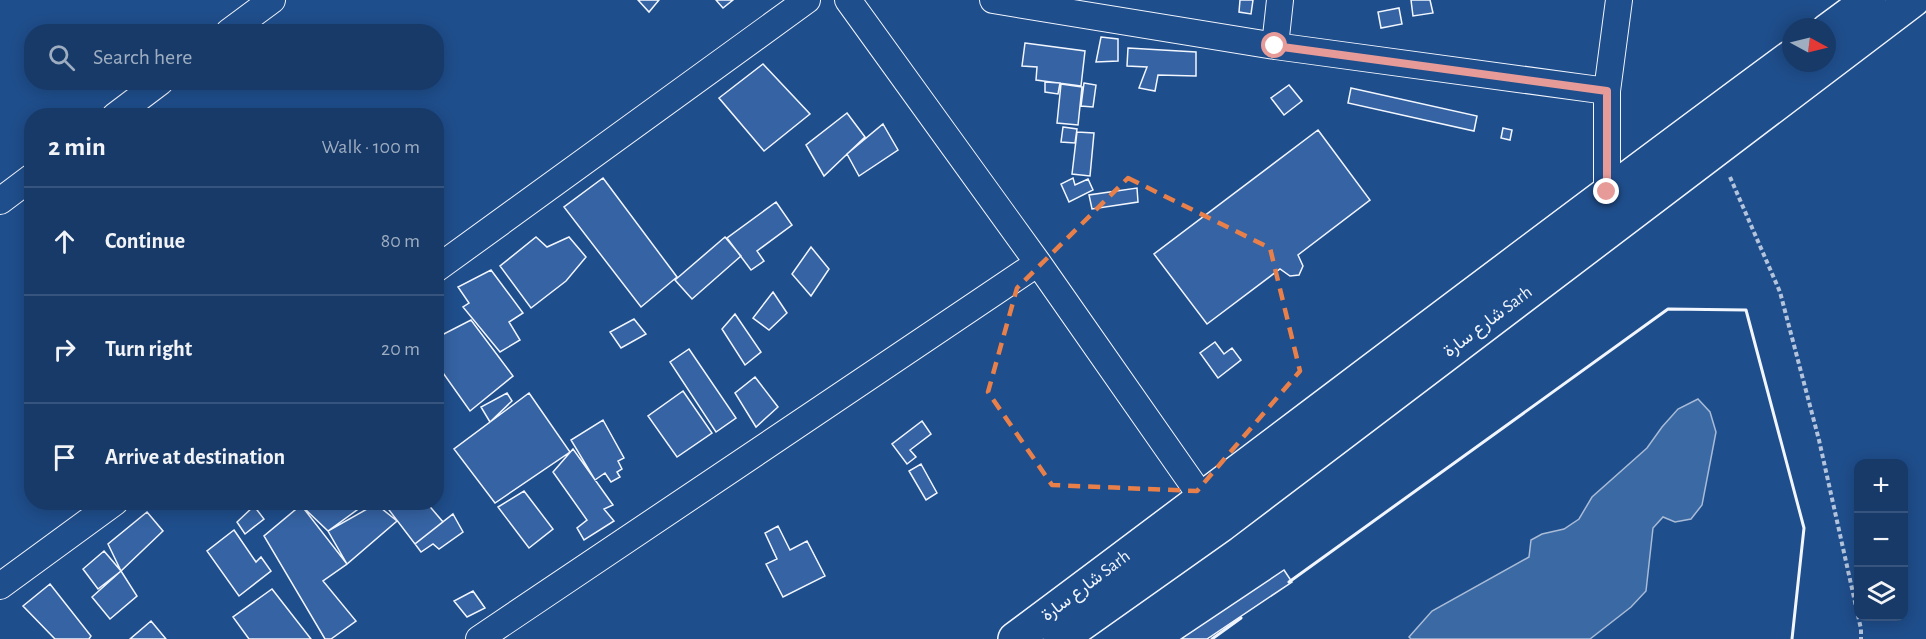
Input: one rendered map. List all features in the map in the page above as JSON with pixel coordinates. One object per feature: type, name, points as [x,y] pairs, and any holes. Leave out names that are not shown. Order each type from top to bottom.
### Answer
[{"type":"highway","points":[[1836,24],[1869,0]]},
{"type":"highway","name":"شارع سارة Sarh","points":[[1059,639],[1221,525],[1913,0]]},
{"type":"highway","name":"شارع سارة Sarh","points":[[1015,639],[1607,192],[1782,64]]},
{"type":"street","points":[[240,24],[272,0]]},
{"type":"street","points":[[444,263],[807,0]]},
{"type":"street","points":[[848,0],[1038,263],[1203,499]]},
{"type":"street","points":[[993,0],[1275,46],[1607,91]]},
{"type":"street","points":[[1275,46],[1280,0]]},
{"type":"street","points":[[1607,192],[1607,91],[1619,0]]},
{"type":"street","points":[[126,108],[149,90]]},
{"type":"street","points":[[0,201],[24,183]]},
{"type":"street","points":[[480,639],[1038,263]]},
{"type":"street","points":[[0,586],[105,510]]},
{"type":"path","points":[[1717,148],[1780,292],[1819,440],[1861,628],[1861,639]]},
{"type":"highlighted area","points":[[1128,178],[1270,248],[1300,371],[1197,491],[1052,485],[988,392],[1017,288]]},
{"type":"water","points":[[1698,399],[1710,412],[1716,432],[1702,505],[1691,519],[1675,522],[1663,517],[1653,528],[1646,591],[1631,607],[1590,639],[1411,639],[1409,637],[1432,611],[1529,557],[1531,540],[1542,534],[1564,529],[1579,519],[1592,497],[1647,448],[1678,409]]},
{"type":"building","points":[[638,0],[659,0],[649,12]]},
{"type":"building","points":[[716,0],[733,0],[723,8]]},
{"type":"building","points":[[1240,0],[1253,0],[1251,14],[1239,12]]},
{"type":"building","points":[[1411,0],[1430,0],[1433,13],[1413,16]]},
{"type":"building","points":[[1399,8],[1402,24],[1381,28],[1378,12]]},
{"type":"building","points":[[1101,37],[1118,39],[1118,61],[1096,62]]},
{"type":"building","points":[[1025,43],[1085,51],[1081,86],[1036,80],[1037,67],[1022,66]]},
{"type":"building","points":[[1128,48],[1196,52],[1196,76],[1158,75],[1155,91],[1139,88],[1147,67],[1127,66]]},
{"type":"building","points":[[763,64],[810,114],[764,151],[719,98]]},
{"type":"building","points":[[1045,82],[1060,83],[1058,94],[1045,92]]},
{"type":"building","points":[[1084,83],[1096,85],[1093,107],[1081,106]]},
{"type":"building","points":[[1061,84],[1082,87],[1078,125],[1057,123]]},
{"type":"building","points":[[1289,85],[1302,101],[1284,115],[1271,98]]},
{"type":"building","points":[[1351,88],[1477,116],[1474,131],[1348,103]]},
{"type":"building","points":[[847,113],[865,137],[824,176],[806,145]]},
{"type":"building","points":[[883,124],[898,150],[859,176],[847,154]]},
{"type":"building","points":[[1063,127],[1077,129],[1075,143],[1061,142]]},
{"type":"building","points":[[1503,128],[1512,130],[1510,140],[1501,138]]},
{"type":"building","points":[[1318,130],[1370,200],[1298,255],[1303,266],[1299,275],[1290,276],[1280,269],[1207,324],[1154,254]]},
{"type":"building","points":[[1077,132],[1094,133],[1090,176],[1072,174]]},
{"type":"building","points":[[603,178],[677,277],[641,307],[564,207]]},
{"type":"building","points":[[1073,178],[1075,185],[1088,179],[1093,190],[1069,202],[1061,184]]},
{"type":"building","points":[[1137,188],[1138,202],[1092,209],[1089,195]]},
{"type":"building","points":[[776,202],[792,225],[757,251],[764,261],[751,270],[727,238]]},
{"type":"building","points":[[536,237],[547,247],[569,237],[586,257],[566,281],[531,308],[500,266]]},
{"type":"building","points":[[725,237],[741,256],[692,299],[675,280]]},
{"type":"building","points":[[811,247],[829,269],[811,296],[792,274]]},
{"type":"building","points":[[491,270],[523,313],[509,322],[520,340],[500,352],[463,307],[469,303],[458,287]]},
{"type":"building","points":[[773,292],[787,313],[769,330],[753,318]]},
{"type":"building","points":[[735,314],[761,352],[745,365],[722,329]]},
{"type":"building","points":[[634,319],[646,334],[621,348],[610,332]]},
{"type":"building","points":[[471,320],[513,376],[470,411],[444,374],[444,334]]},
{"type":"building","points":[[1215,342],[1224,354],[1232,348],[1241,360],[1218,378],[1200,353]]},
{"type":"building","points":[[689,349],[736,418],[716,432],[670,362]]},
{"type":"building","points":[[755,377],[778,407],[756,427],[735,393]]},
{"type":"building","points":[[683,391],[712,433],[677,457],[648,416]]},
{"type":"building","points":[[507,393],[512,401],[490,422],[481,407]]},
{"type":"building","points":[[529,393],[570,452],[495,503],[454,449]]},
{"type":"building","points":[[603,420],[624,458],[618,461],[622,469],[617,472],[620,477],[611,482],[605,473],[595,480],[571,440]]},
{"type":"building","points":[[922,421],[931,434],[910,450],[916,457],[907,464],[892,444]]},
{"type":"building","points":[[573,449],[613,505],[604,509],[614,521],[584,540],[577,528],[587,520],[553,472]]},
{"type":"building","points":[[921,464],[937,493],[926,500],[909,471]]},
{"type":"building","points":[[524,491],[553,529],[529,548],[498,507]]},
{"type":"building","points":[[250,510],[257,510],[264,519],[245,534],[237,522]]},
{"type":"building","points":[[295,510],[305,510],[347,564],[323,581],[356,621],[331,639],[325,639],[264,536]]},
{"type":"building","points":[[306,510],[357,510],[328,531]]},
{"type":"building","points":[[365,510],[383,510],[397,521],[347,564],[328,531]]},
{"type":"building","points":[[389,510],[433,510],[443,522],[415,544]]},
{"type":"building","points":[[147,512],[163,531],[121,571],[108,544]]},
{"type":"building","points":[[453,514],[463,532],[439,549],[433,544],[421,552],[415,544]]},
{"type":"building","points":[[778,526],[790,550],[807,541],[825,576],[783,597],[766,564],[777,559],[765,533]]},
{"type":"building","points":[[234,530],[256,562],[261,557],[271,571],[239,596],[207,551]]},
{"type":"building","points":[[104,551],[121,571],[98,589],[83,569]]},
{"type":"building","points":[[1284,570],[1292,582],[1207,639],[1181,639]]},
{"type":"building","points":[[121,571],[137,596],[110,619],[92,597]]},
{"type":"building","points":[[50,584],[91,636],[89,639],[55,639],[23,606]]},
{"type":"building","points":[[272,589],[311,639],[249,639],[233,617]]},
{"type":"building","points":[[473,591],[485,608],[467,617],[454,601]]},
{"type":"building","points":[[151,621],[166,639],[130,639]]},
{"type":"wall","points":[[1289,582],[1668,309],[1746,310],[1804,528],[1792,639]]},
{"type":"wall","points":[[1212,639],[1241,618]]},
{"type":"route","points":[[1275,46],[1607,91],[1607,192]]}]
